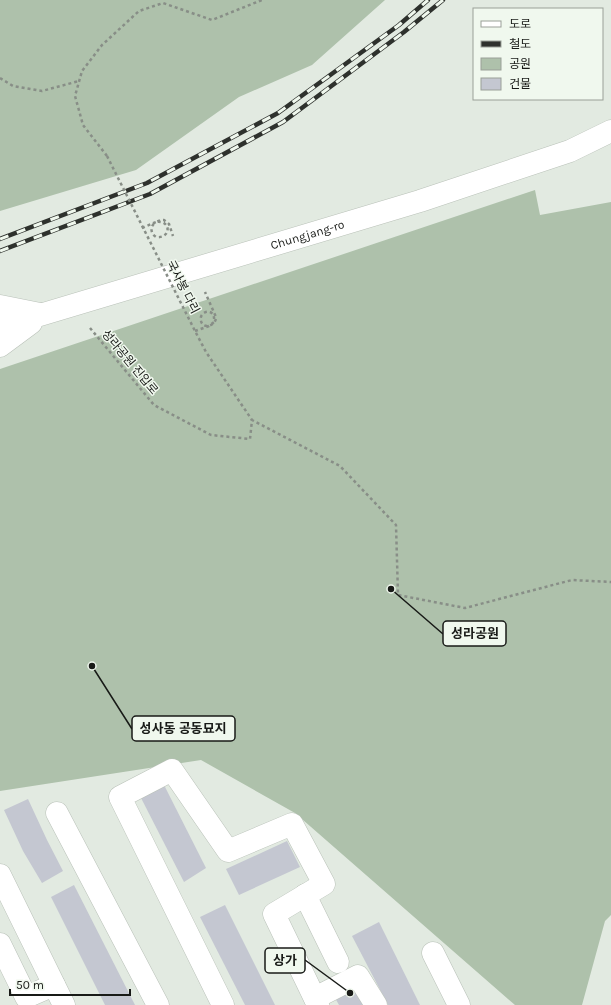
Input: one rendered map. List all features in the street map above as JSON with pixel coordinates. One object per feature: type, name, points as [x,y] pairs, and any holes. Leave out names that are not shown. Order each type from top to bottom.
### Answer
[{"type":"main road","name":"Chungjang-ro","points":[[0,327],[420,200],[570,150],[611,131]]},
{"type":"main road","points":[[0,306],[43,314]]},
{"type":"main road","points":[[0,346],[43,314]]},
{"type":"main road","points":[[223,1005],[120,797],[172,770],[228,851],[292,824],[324,884],[274,914],[317,1002],[358,976],[376,1005]]},
{"type":"main road","points":[[57,813],[158,1005]]},
{"type":"main road","points":[[0,875],[64,1005]]},
{"type":"main road","points":[[305,895],[338,962]]},
{"type":"main road","points":[[0,944],[26,997],[54,985]]},
{"type":"main road","points":[[433,952],[459,1005]]},
{"type":"path","points":[[139,11],[167,0]]},
{"type":"path","points":[[139,11],[163,3],[212,20],[262,0]]},
{"type":"path","name":"국사봉 다리","points":[[139,11],[102,45],[82,71],[75,96],[82,125],[107,156],[142,228],[206,352],[252,420]]},
{"type":"path","points":[[0,78],[13,86],[42,91],[79,81]]},
{"type":"path","points":[[142,228],[160,220],[164,220],[169,224],[173,236]]},
{"type":"path","points":[[156,222],[162,222],[167,226],[168,231],[162,237],[156,237],[152,233],[153,225],[156,222]]},
{"type":"path","points":[[195,331],[214,324],[216,320],[206,292]]},
{"type":"path","points":[[208,312],[214,317],[214,322],[209,326],[205,325],[200,320],[203,313],[208,312]]},
{"type":"path","name":"성라공원 진입로","points":[[90,328],[154,405],[211,435],[250,439],[252,420]]},
{"type":"path","points":[[252,420],[340,466],[396,525],[398,595],[465,608],[572,580],[611,582]]},
{"type":"green space","points":[[0,0],[385,0],[312,65],[239,97],[136,170],[0,211]]},
{"type":"green space","points":[[535,190],[540,215],[611,202],[611,915],[605,921],[582,1005],[515,1005],[295,813],[201,760],[0,791],[0,369]]},
{"type":"building","points":[[162,781],[206,868],[184,882],[139,794]]},
{"type":"building","points":[[28,799],[63,871],[42,883],[23,851],[4,810]]},
{"type":"building","points":[[287,841],[300,867],[239,895],[226,869]]},
{"type":"building","points":[[74,885],[135,1005],[105,1005],[51,897]]},
{"type":"building","points":[[225,905],[275,1005],[245,1005],[200,917]]},
{"type":"building","points":[[379,922],[420,1005],[388,1005],[352,936]]},
{"type":"building","points":[[353,988],[363,1005],[339,1005],[335,998]]},
{"type":"railway","points":[[0,239],[147,183],[278,113],[399,25],[428,0]]},
{"type":"railway","points":[[0,251],[150,194],[283,122],[404,32],[443,0]]},
{"type":"place","name":"성라공원","points":[[391,589]]},
{"type":"place","name":"성사동 공동묘지","points":[[92,666]]},
{"type":"place","name":"상가","points":[[350,993]]}]
